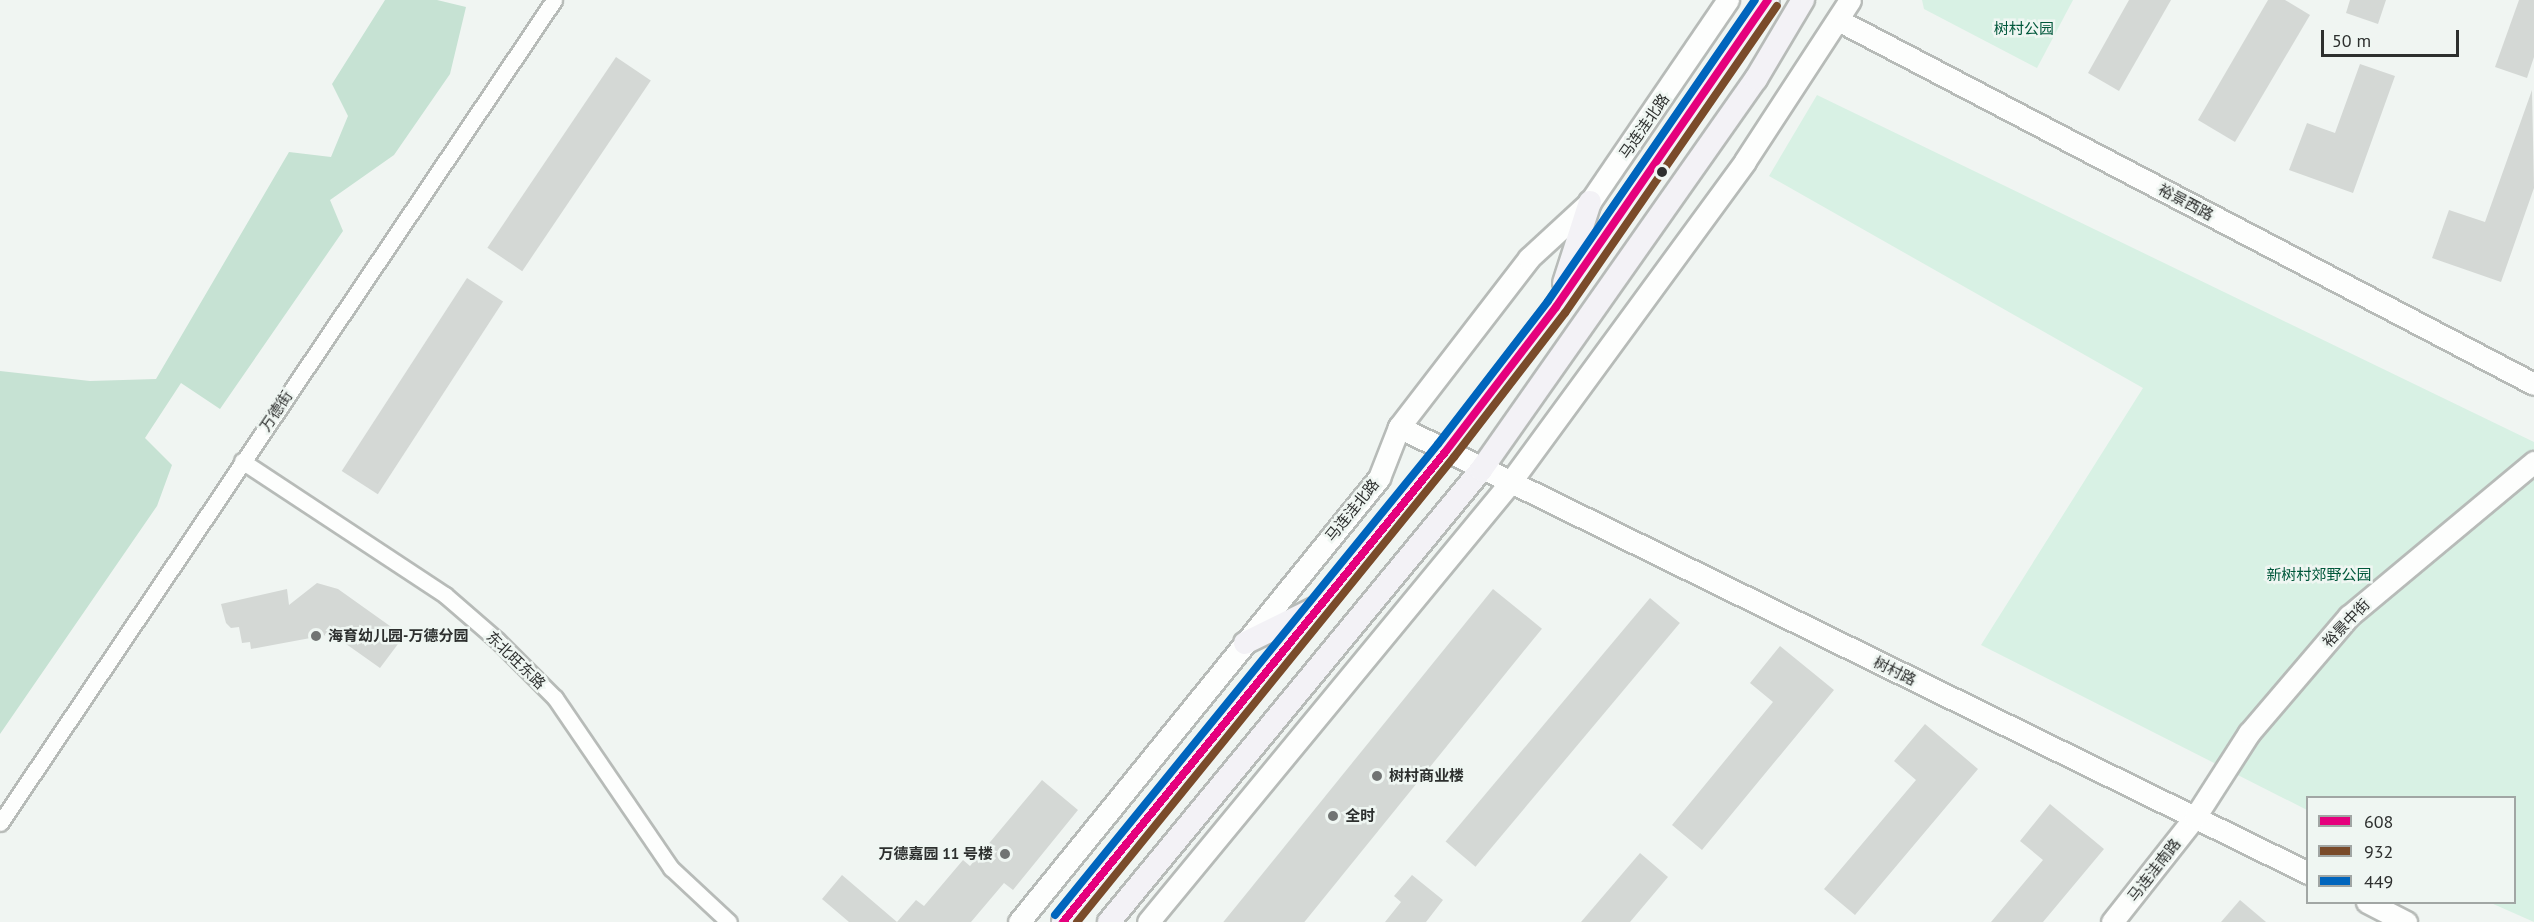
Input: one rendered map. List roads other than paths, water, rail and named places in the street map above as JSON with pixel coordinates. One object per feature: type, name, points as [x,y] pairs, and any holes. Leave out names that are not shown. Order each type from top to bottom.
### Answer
[{"type":"main road","points":[[1064,922],[1446,452],[1556,307],[1768,0]]},
{"type":"main road","points":[[1109,922],[1482,470],[1756,79],[1803,0]]},
{"type":"main road","points":[[1556,307],[1590,202]]},
{"type":"main road","points":[[1245,643],[1322,604]]},
{"type":"street","name":"万德街","points":[[0,824],[554,0]]},
{"type":"street","name":"马连洼北路","points":[[1019,922],[1379,478],[1399,427],[1529,258],[1590,202],[1728,0]]},
{"type":"street","points":[[1148,922],[1509,484],[1625,331],[1850,0]]},
{"type":"street","name":"裕景西路","points":[[1838,20],[2534,384]]},
{"type":"street","name":"树村路","points":[[1399,427],[1509,484],[2306,872]]},
{"type":"street","name":"东北旺东路","points":[[242,461],[445,595],[497,640],[555,698],[671,867],[729,922]]},
{"type":"street","name":"裕景中街","points":[[2195,817],[2249,733],[2349,616],[2534,462]]},
{"type":"street","name":"马连洼南路","points":[[2112,922],[2195,817]]},
{"type":"street","points":[[2369,904],[2406,922]]},
{"type":"place","name":"海育幼儿园-万德分园","points":[[316,636]]},
{"type":"place","name":"树村商业楼","points":[[1377,776]]},
{"type":"place","name":"全时","points":[[1333,816]]},
{"type":"place","name":"万德嘉园 11 号楼","points":[[1005,854]]},
{"type":"park label","name":"树村公园","points":[[2024,29]]},
{"type":"park label","name":"新树村郊野公园","points":[[2319,575]]}]
